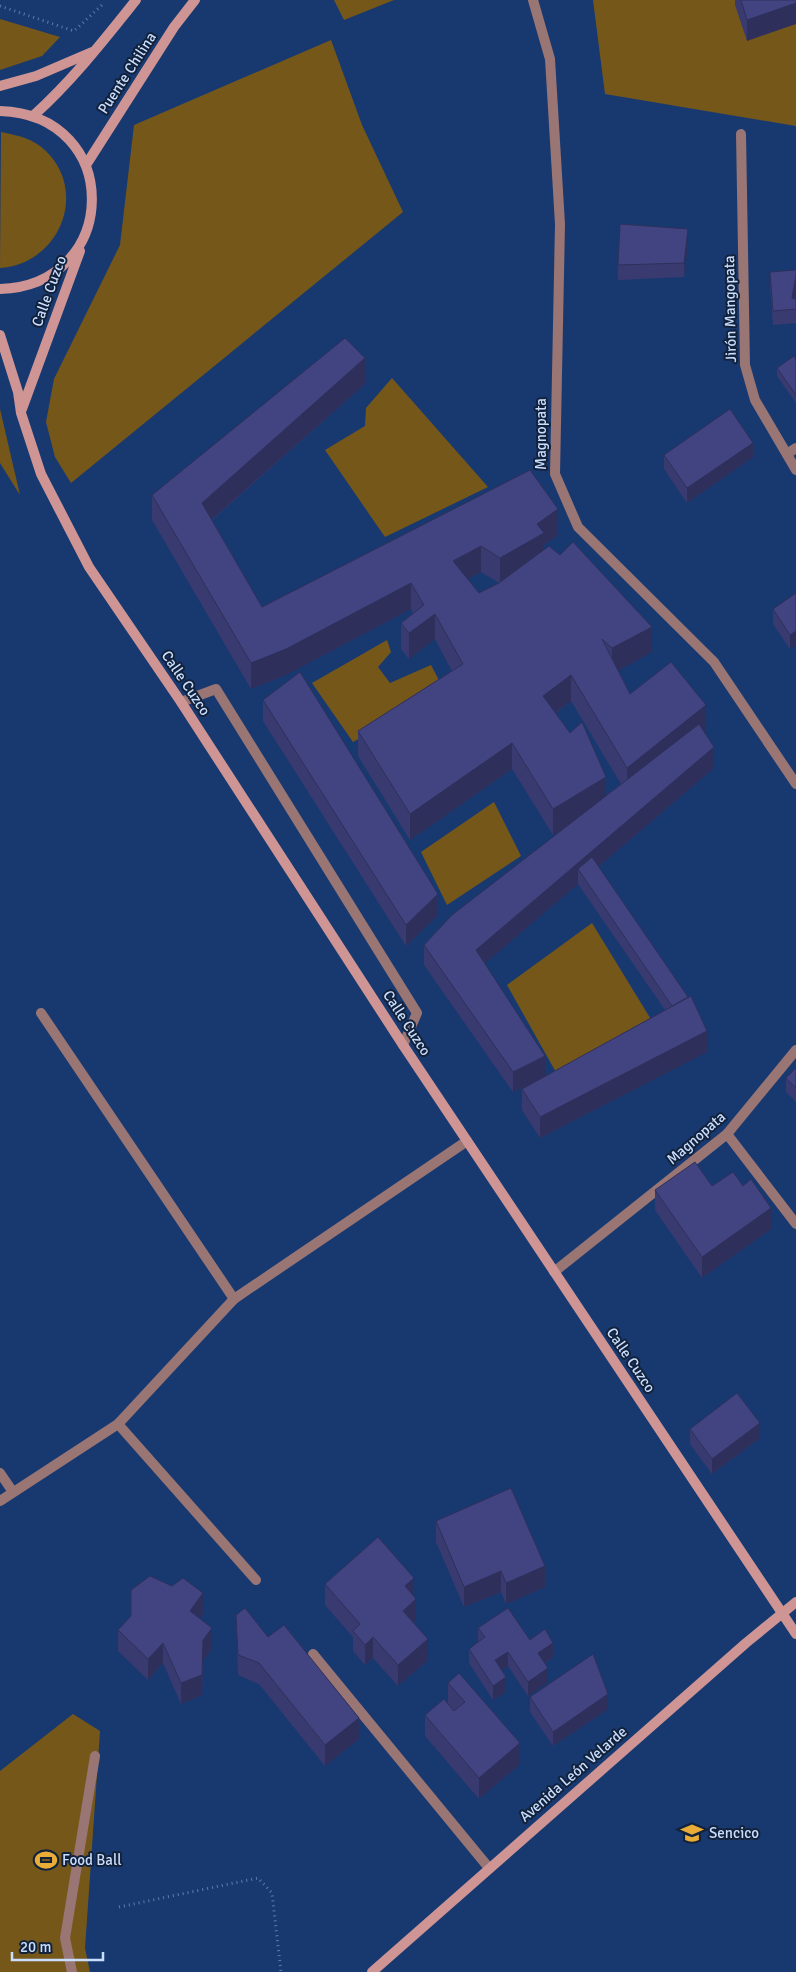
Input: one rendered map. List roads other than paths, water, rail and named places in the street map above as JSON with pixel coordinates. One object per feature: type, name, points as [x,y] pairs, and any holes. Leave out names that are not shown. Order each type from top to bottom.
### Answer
[{"type":"street","points":[[33,116],[53,98],[95,51],[136,0]]},
{"type":"street","name":"Puente Chilina","points":[[86,164],[174,27],[195,0]]},
{"type":"street","name":"Magnopata","points":[[533,0],[550,59],[560,224],[555,474],[578,527],[714,662],[796,784]]},
{"type":"street","points":[[0,86],[36,76],[95,51]]},
{"type":"street","points":[[0,111],[33,116],[59,130],[70,140],[86,164],[93,200],[86,236],[64,266],[46,279],[24,287],[0,290]]},
{"type":"street","name":"Jirón Mangopata","points":[[742,134],[745,365],[755,400],[792,451],[796,470]]},
{"type":"street","name":"Calle Cuzco","points":[[21,412],[86,236]]},
{"type":"street","name":"Calle Cuzco","points":[[0,335],[18,392],[21,412],[41,474],[85,559],[181,702],[467,1141],[796,1634]]},
{"type":"street","points":[[181,702],[216,689],[416,1013],[404,1045]]},
{"type":"street","points":[[41,1013],[234,1299]]},
{"type":"street","name":"Magnopata","points":[[554,1272],[727,1134],[796,1050]]},
{"type":"street","points":[[727,1134],[796,1224]]},
{"type":"street","points":[[0,1502],[118,1424],[234,1299],[467,1141]]},
{"type":"street","points":[[118,1424],[256,1580]]},
{"type":"street","points":[[0,1473],[13,1492]]},
{"type":"street","name":"Avenida León Velarde","points":[[372,1972],[781,1613],[796,1602]]},
{"type":"street","points":[[313,1654],[489,1868]]},
{"type":"street","points":[[72,1972],[65,1938],[95,1756]]},
{"type":"place","name":"Sencico","points":[[692,1833]]},
{"type":"place","name":"Food Ball","points":[[46,1860]]}]
